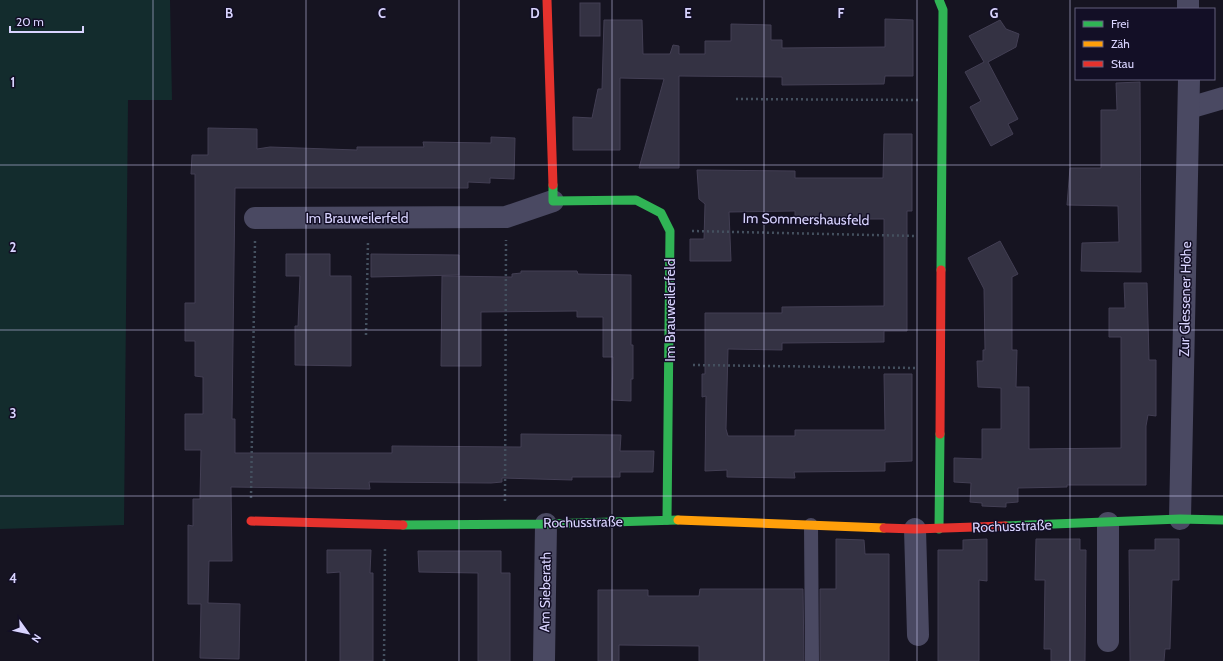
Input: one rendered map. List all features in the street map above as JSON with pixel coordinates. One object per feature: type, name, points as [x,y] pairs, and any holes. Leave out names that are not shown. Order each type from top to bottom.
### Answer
[{"type":"street","points":[[547,0],[553,201]]},
{"type":"street","points":[[939,0],[943,10],[939,529]]},
{"type":"street","name":"Zur Glessener Höhe","points":[[1180,519],[1189,80]]},
{"type":"street","points":[[1189,108],[1223,98]]},
{"type":"street","name":"Im Brauweilerfeld","points":[[255,218],[506,217],[553,201],[636,200],[661,213],[670,231],[670,365],[667,520]]},
{"type":"street","name":"Rochusstraße","points":[[251,521],[385,525],[505,523],[546,524],[667,520],[939,529],[1180,519],[1223,520]]},
{"type":"street","points":[[1108,523],[1108,641]]},
{"type":"street","name":"Am Sieberath","points":[[544,661],[546,524]]},
{"type":"street","points":[[915,529],[918,635]]},
{"type":"lane","points":[[811,525],[812,661]]},
{"type":"path","points":[[736,99],[942,100]]},
{"type":"path","points":[[505,523],[506,217]]},
{"type":"path","points":[[251,521],[255,218]]},
{"type":"path","points":[[366,335],[368,218]]},
{"type":"path","name":"Im Sommershausfeld","points":[[670,231],[941,236]]},
{"type":"path","points":[[670,365],[941,369]]},
{"type":"path","points":[[384,661],[385,525]]},
{"type":"green space","points":[[0,0],[170,0],[172,100],[128,100],[124,525],[0,529]]},
{"type":"building","points":[[580,3],[600,3],[600,36],[580,36]]},
{"type":"building","points":[[885,19],[913,20],[913,76],[885,76],[884,84],[782,85],[782,77],[679,76],[679,168],[639,168],[664,79],[620,78],[620,150],[573,150],[573,117],[592,118],[598,89],[602,89],[604,20],[642,20],[643,54],[670,54],[673,45],[679,46],[679,54],[705,54],[705,41],[731,41],[731,24],[771,25],[771,40],[782,40],[782,48],[885,47]]},
{"type":"building","points":[[1000,20],[1006,29],[1019,34],[1016,47],[988,62],[1018,119],[1008,124],[1013,134],[991,146],[970,107],[981,101],[965,72],[984,62],[969,36]]},
{"type":"building","points":[[1140,82],[1141,272],[1081,271],[1082,243],[1119,242],[1118,206],[1067,205],[1070,168],[1101,168],[1101,110],[1117,110],[1116,83]]},
{"type":"building","points":[[208,128],[257,129],[257,149],[270,147],[357,150],[357,147],[424,147],[423,142],[491,143],[491,137],[515,138],[514,179],[490,178],[490,183],[468,182],[468,188],[235,188],[232,419],[235,419],[235,453],[392,453],[392,446],[521,447],[521,434],[621,435],[620,451],[654,451],[653,472],[620,472],[620,477],[572,477],[572,480],[502,478],[502,482],[491,483],[369,482],[370,489],[231,487],[232,561],[209,561],[208,603],[240,604],[239,659],[200,658],[201,604],[188,604],[188,525],[193,526],[193,499],[200,499],[201,450],[185,450],[185,414],[203,414],[203,377],[195,376],[195,341],[185,341],[185,303],[195,303],[195,174],[191,174],[192,155],[208,155]]},
{"type":"building","points":[[884,134],[912,134],[912,211],[907,211],[907,331],[884,331],[884,342],[782,343],[782,350],[728,349],[726,429],[728,436],[795,436],[795,430],[885,430],[884,374],[912,374],[912,461],[885,462],[885,471],[794,472],[795,478],[727,477],[727,470],[705,471],[706,396],[702,397],[702,374],[705,374],[705,313],[782,313],[782,307],[884,306],[884,219],[795,219],[795,211],[729,212],[731,261],[690,261],[690,239],[704,239],[705,204],[699,199],[697,170],[795,171],[795,178],[883,178]]},
{"type":"building","points":[[1000,241],[1018,274],[1012,277],[1012,350],[1017,350],[1016,387],[1029,387],[1029,449],[1121,448],[1121,337],[1109,337],[1109,308],[1125,308],[1124,283],[1147,283],[1149,360],[1156,360],[1156,416],[1148,415],[1146,426],[1146,485],[1067,485],[1067,487],[1018,488],[1018,502],[1006,503],[1006,507],[982,506],[982,503],[970,502],[971,483],[954,482],[954,458],[982,459],[982,429],[1001,429],[1001,388],[978,387],[977,361],[983,361],[983,350],[985,350],[984,289],[968,258]]},
{"type":"building","points":[[286,254],[330,254],[330,276],[351,276],[351,366],[295,365],[295,326],[298,326],[300,276],[286,276]]},
{"type":"building","points":[[371,254],[459,255],[459,275],[371,277]]},
{"type":"building","points":[[521,271],[577,271],[578,274],[631,275],[631,345],[633,345],[633,379],[631,379],[631,401],[612,400],[613,357],[603,357],[603,317],[577,317],[577,311],[481,312],[481,366],[441,366],[442,276],[512,277],[512,274],[521,273]]},
{"type":"building","points":[[836,539],[864,540],[865,554],[889,554],[889,661],[820,661],[820,589],[836,589]]},
{"type":"building","points":[[987,539],[987,581],[979,580],[979,661],[938,661],[938,550],[963,550],[963,540]]},
{"type":"building","points":[[1036,539],[1080,539],[1080,550],[1086,550],[1085,661],[1051,661],[1051,649],[1044,649],[1045,580],[1035,580]]},
{"type":"building","points":[[1155,539],[1179,539],[1179,580],[1172,580],[1170,649],[1165,649],[1164,661],[1130,661],[1129,550],[1155,550]]},
{"type":"building","points":[[327,550],[371,550],[370,573],[373,573],[373,661],[340,661],[340,572],[327,573]]},
{"type":"building","points":[[418,551],[501,551],[501,573],[510,573],[510,661],[478,661],[478,573],[419,572]]},
{"type":"building","points":[[700,589],[803,589],[804,661],[699,661],[699,646],[619,645],[619,661],[598,661],[598,590],[648,590],[648,596],[699,596]]},
{"type":"traffic: fast","points":[[939,0],[943,10],[941,270]]},
{"type":"traffic: fast","points":[[553,185],[553,201],[636,200],[661,213],[670,231],[667,520]]},
{"type":"traffic: fast","points":[[939,529],[940,434]]},
{"type":"traffic: fast","points":[[1005,526],[1180,519],[1223,520]]},
{"type":"traffic: fast","points":[[403,525],[546,524],[678,520]]},
{"type":"traffic: slow","points":[[678,520],[884,528]]},
{"type":"traffic: jam","points":[[547,0],[553,185]]},
{"type":"traffic: jam","points":[[940,434],[941,270]]},
{"type":"traffic: jam","points":[[251,521],[403,525]]},
{"type":"traffic: jam","points":[[884,528],[915,529],[1005,526]]}]
